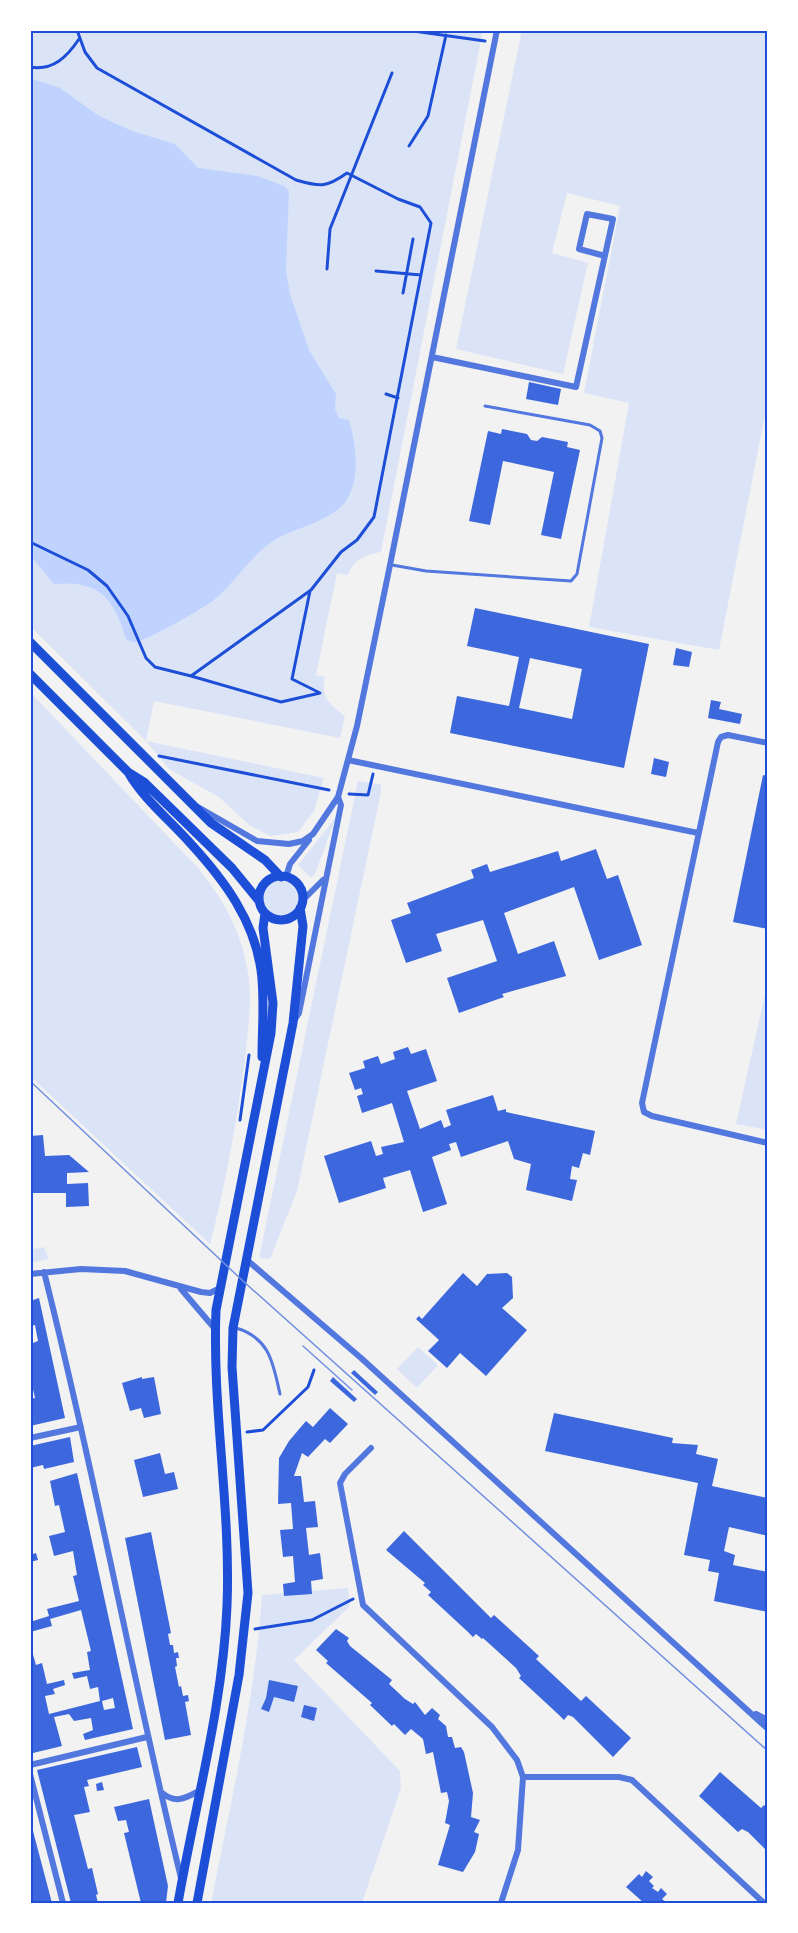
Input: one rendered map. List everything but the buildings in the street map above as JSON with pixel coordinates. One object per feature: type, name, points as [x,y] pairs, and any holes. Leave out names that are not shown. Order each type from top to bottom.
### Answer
[{"type":"main road","points":[[30,642],[211,822],[265,860],[283,877],[297,884],[301,904],[303,926],[293,1023],[233,1328],[232,1367],[248,1593],[239,1674],[198,1903]]},
{"type":"main road","points":[[30,674],[128,772],[144,782],[232,868],[259,901],[265,913],[271,918],[284,920],[291,918],[301,904]]},
{"type":"main road","points":[[128,772],[138,790],[190,842],[230,891],[244,915],[257,948],[261,971],[262,1074]]},
{"type":"main road","points":[[259,901],[262,888],[267,882],[283,877]]},
{"type":"main road","points":[[178,1903],[216,1702],[227,1607],[228,1569],[215,1329],[220,1288],[271,1033],[273,1004],[263,927],[265,913]]},
{"type":"street","points":[[283,877],[339,795],[348,760],[390,565],[497,30]]},
{"type":"street","points":[[432,357],[576,387],[613,219],[587,214],[579,249],[604,256]]},
{"type":"street","points":[[768,743],[728,735],[721,737],[718,742],[642,1103],[644,1113],[652,1116],[768,1143]]},
{"type":"street","points":[[348,760],[698,833]]},
{"type":"street","points":[[293,1023],[299,1013],[341,805],[339,795]]},
{"type":"street","points":[[195,806],[257,841],[289,844],[303,841],[313,834]]},
{"type":"street","points":[[301,904],[325,879]]},
{"type":"street","points":[[247,1260],[369,1366],[768,1729]]},
{"type":"street","points":[[30,1274],[81,1269],[125,1271],[181,1288],[210,1293],[220,1288]]},
{"type":"street","points":[[44,1272],[81,1427],[147,1737],[182,1880]]},
{"type":"street","points":[[181,1288],[215,1329]]},
{"type":"street","points":[[30,1438],[81,1427]]},
{"type":"street","points":[[371,1448],[345,1474],[340,1483],[363,1605],[492,1727],[517,1760],[523,1777],[518,1850],[501,1903]]},
{"type":"street","points":[[750,1711],[768,1720]]},
{"type":"street","points":[[30,1765],[147,1737]]},
{"type":"street","points":[[30,1774],[63,1903]]},
{"type":"street","points":[[523,1777],[619,1777],[632,1780],[764,1903]]},
{"type":"street","points":[[160,1791],[170,1800],[182,1800],[199,1791]]},
{"type":"lane","points":[[390,565],[426,572],[571,581],[577,574],[602,438],[600,430],[590,425],[484,406]]},
{"type":"lane","points":[[233,1328],[250,1332],[262,1343],[273,1363],[280,1394]]},
{"type":"path","points":[[77,30],[84,52],[97,68],[296,180],[319,187],[334,182],[347,173],[398,199],[420,207],[427,214],[431,223],[399,398],[374,517],[357,540],[341,552],[310,590],[190,676]]},
{"type":"path","points":[[406,30],[482,40]]},
{"type":"path","points":[[409,146],[428,116],[446,36]]},
{"type":"path","points":[[30,67],[52,66],[71,51],[79,39]]},
{"type":"path","points":[[327,269],[330,230],[392,73]]},
{"type":"path","points":[[403,293],[413,239]]},
{"type":"path","points":[[376,271],[421,275]]},
{"type":"path","points":[[386,394],[399,398]]},
{"type":"path","points":[[30,542],[88,570],[107,586],[128,616],[146,658],[155,668],[281,702],[320,693],[292,679],[310,590]]},
{"type":"path","points":[[155,760],[160,755],[339,795]]},
{"type":"path","points":[[349,794],[368,795],[374,766]]},
{"type":"path","points":[[241,1127],[251,1051]]},
{"type":"path","points":[[237,1434],[263,1430],[308,1387],[314,1370]]},
{"type":"path","points":[[255,1629],[312,1620],[361,1596]]},
{"type":"shaded area","points":[[30,30],[483,30],[381,552],[361,559],[353,565],[348,575],[337,573],[316,675],[325,677],[325,695],[345,716],[340,738],[154,701],[146,741],[30,626]]},
{"type":"shaded area","points":[[522,30],[768,30],[768,421],[764,420],[719,650],[589,627],[629,403],[584,393],[620,206],[567,193],[552,253],[588,263],[563,374],[456,349]]},
{"type":"shaded area","points":[[30,692],[199,869],[223,903],[240,940],[249,978],[247,1036],[231,1152],[210,1244],[30,1076]]},
{"type":"shaded area","points":[[146,741],[324,778],[314,811],[298,832],[270,836],[249,825],[219,797],[169,769]]},
{"type":"shaded area","points":[[358,781],[381,784],[381,792],[297,1191],[270,1259],[259,1258]]},
{"type":"shaded area","points":[[336,817],[315,874],[311,878],[298,865]]},
{"type":"shaded area","points":[[281,877],[296,883],[302,898],[296,913],[281,919],[266,913],[260,898],[266,883]]},
{"type":"shaded area","points":[[768,981],[768,1130],[736,1124]]},
{"type":"shaded area","points":[[44,1247],[49,1259],[30,1263],[30,1250]]},
{"type":"shaded area","points":[[418,1347],[438,1365],[417,1388],[397,1369]]},
{"type":"shaded area","points":[[348,1588],[350,1606],[294,1660],[400,1771],[401,1788],[362,1903],[211,1903],[248,1711],[262,1595]]},
{"type":"water","points":[[30,78],[60,88],[99,116],[132,131],[175,144],[198,168],[258,176],[284,186],[289,191],[286,271],[290,294],[309,350],[336,394],[335,409],[339,418],[349,420],[354,440],[356,461],[354,482],[351,492],[340,508],[325,518],[272,542],[215,599],[162,631],[135,642],[126,639],[116,613],[102,595],[83,585],[54,584],[30,555]]},
{"type":"tram line","points":[[30,1081],[243,1281],[768,1751]]},
{"type":"tram line","points":[[303,1346],[352,1390]]}]
